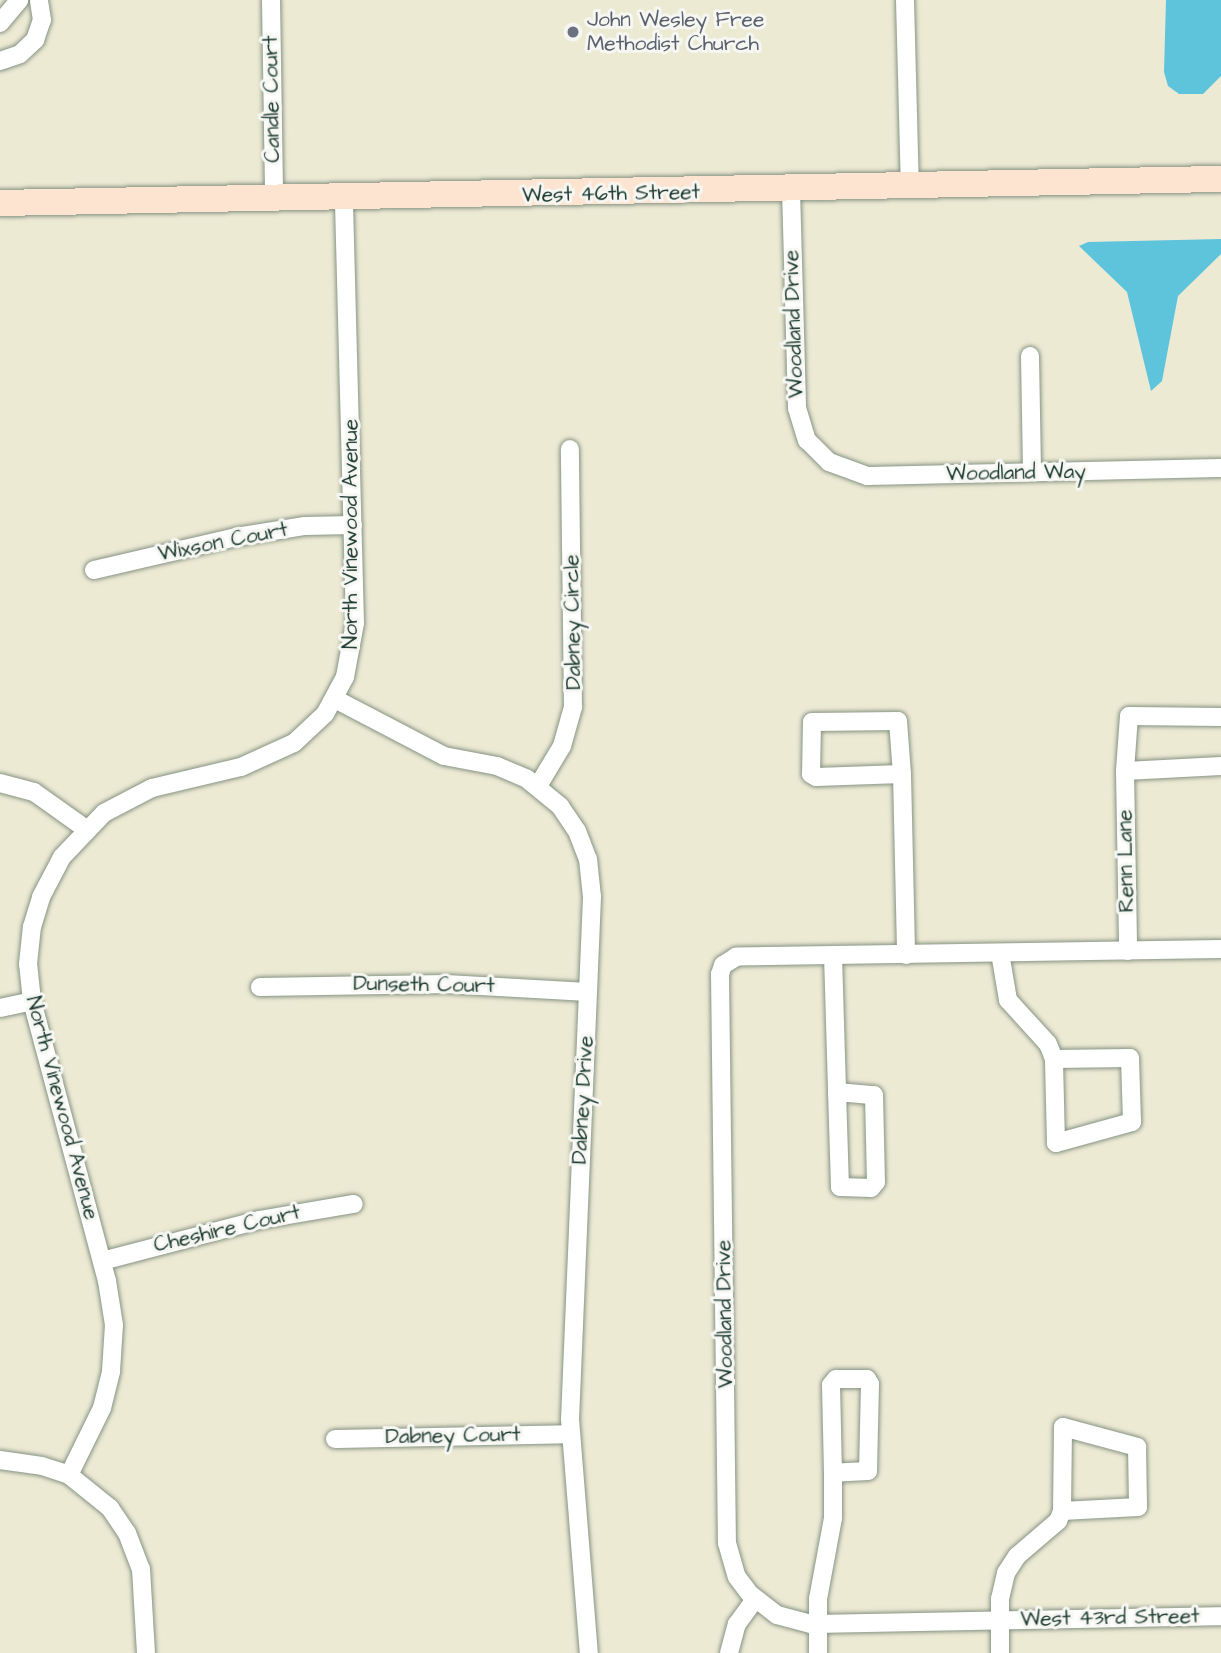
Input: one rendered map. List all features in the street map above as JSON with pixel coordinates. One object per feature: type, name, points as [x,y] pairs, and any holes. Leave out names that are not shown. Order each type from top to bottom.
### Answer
[{"type":"street","points":[[0,23],[19,0]]},
{"type":"street","points":[[0,61],[20,54],[35,40],[42,20],[39,0]]},
{"type":"street","name":"Candle Court","points":[[271,0],[274,198]]},
{"type":"street","points":[[905,0],[910,185]]},
{"type":"street","name":"West 46th Street","points":[[0,203],[791,190],[1221,179]]},
{"type":"street","name":"Woodland Drive","points":[[791,190],[797,408],[805,436],[817,452]]},
{"type":"street","name":"North Vinewood Avenue","points":[[69,1475],[94,1430],[111,1371],[113,1310],[32,1001],[29,948],[38,905],[62,857],[86,829],[117,805],[152,788],[272,755],[304,735],[335,699],[354,646],[344,197]]},
{"type":"street","points":[[1030,356],[1032,472]]},
{"type":"street","name":"Dabney Circle","points":[[538,786],[562,746],[573,707],[569,449]]},
{"type":"street","name":"Woodland Way","points":[[817,452],[839,468],[867,476],[1221,468]]},
{"type":"street","name":"Wixson Court","points":[[94,570],[236,537],[305,526],[353,525]]},
{"type":"street","name":"Dabney Drive","points":[[335,699],[444,756],[497,766],[538,786],[569,818],[588,859],[592,897],[570,1434],[589,1653]]},
{"type":"street","name":"Renn Lane","points":[[1128,951],[1125,771],[1129,716],[1221,717]]},
{"type":"street","points":[[902,775],[813,776],[810,725],[898,721],[902,775],[906,955]]},
{"type":"street","points":[[1125,771],[1221,766]]},
{"type":"street","points":[[0,783],[34,792],[86,829]]},
{"type":"street","points":[[837,1092],[874,1095],[876,1182],[871,1188],[840,1186],[837,1092],[833,955],[1221,949]]},
{"type":"street","points":[[1000,953],[1008,1000],[1048,1044],[1054,1059],[1056,1143],[1132,1122],[1130,1058],[1054,1059]]},
{"type":"street","name":"Woodland Drive","points":[[755,1599],[737,1577],[727,1543],[720,974],[726,963],[736,957],[833,955]]},
{"type":"street","name":"Dunseth Court","points":[[260,987],[446,984],[588,992]]},
{"type":"street","points":[[0,1008],[32,1001]]},
{"type":"street","name":"Cheshire Court","points":[[102,1261],[259,1220],[354,1205]]},
{"type":"street","points":[[818,1653],[819,1591],[833,1518],[832,1382],[867,1379],[871,1468],[833,1473]]},
{"type":"street","points":[[1061,1428],[1137,1447],[1138,1507],[1062,1511],[1061,1428]]},
{"type":"street","name":"Dabney Court","points":[[335,1439],[570,1434]]},
{"type":"street","points":[[0,1460],[42,1466],[69,1475],[105,1502],[134,1546],[144,1591],[146,1653]]},
{"type":"street","name":"West 43rd Street","points":[[1000,1653],[1001,1588],[1009,1567],[1058,1521],[1062,1511]]},
{"type":"street","points":[[729,1653],[737,1623],[755,1599]]},
{"type":"street","name":"West 43rd Street","points":[[755,1599],[778,1615],[818,1624],[1221,1616]]},
{"type":"water","points":[[1166,0],[1221,0],[1221,76],[1203,94],[1179,94],[1168,86],[1164,72]]},
{"type":"water","points":[[1221,239],[1221,254],[1178,296],[1162,381],[1151,391],[1127,292],[1079,246],[1088,242]]},
{"type":"place","name":"John Wesley Free Methodist Church","points":[[573,32]]}]
